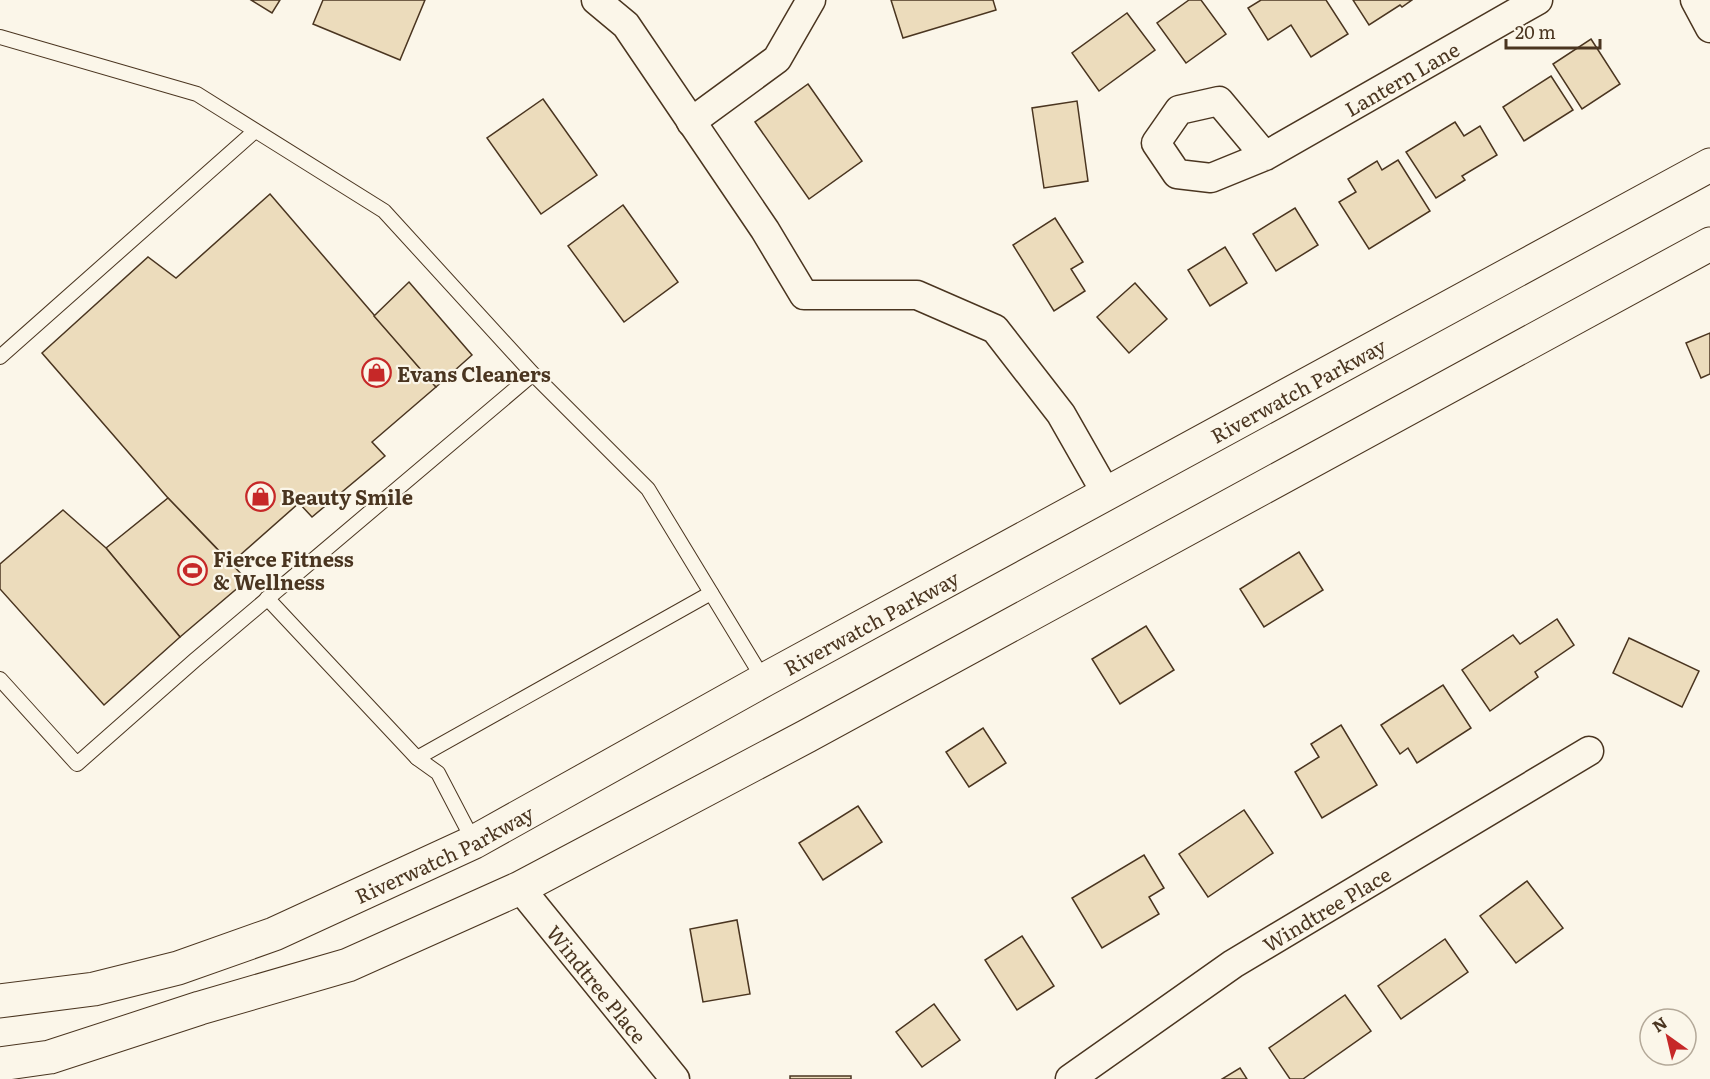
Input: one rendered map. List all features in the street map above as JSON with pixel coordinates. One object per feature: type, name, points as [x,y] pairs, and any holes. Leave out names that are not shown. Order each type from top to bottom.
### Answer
[{"type":"main road","name":"Riverwatch Parkway","points":[[0,1001],[94,989],[178,968],[274,934],[474,842],[764,680],[1710,165]]},
{"type":"main road","points":[[0,1064],[50,1057],[200,1008],[348,965],[520,888],[807,736],[1710,244]]},
{"type":"street","points":[[597,0],[626,25],[765,230],[804,295],[917,295],[995,329],[1061,414],[1106,493]]},
{"type":"street","points":[[692,122],[777,59],[810,0]]},
{"type":"street","name":"Lantern Lane","points":[[1265,156],[1538,0]]},
{"type":"street","points":[[1695,0],[1710,28]]},
{"type":"street","name":"Windtree Place","points":[[1072,1078],[1233,964],[1589,751]]},
{"type":"street","name":"Windtree Place","points":[[520,888],[675,1079]]},
{"type":"lane","points":[[0,37],[196,94],[384,211],[532,374],[648,489],[764,680]]},
{"type":"lane","points":[[0,357],[255,131]]},
{"type":"lane","points":[[0,679],[77,764],[267,598],[532,374]]},
{"type":"lane","points":[[417,758],[711,593]]},
{"type":"lane","points":[[267,598],[417,758],[438,773],[474,842]]},
{"type":"building","points":[[251,0],[280,0],[272,13]]},
{"type":"building","points":[[323,0],[425,0],[400,60],[313,24]]},
{"type":"building","points":[[891,0],[993,0],[996,10],[903,38]]},
{"type":"building","points":[[1189,0],[1201,0],[1226,34],[1186,63],[1157,23]]},
{"type":"building","points":[[1261,0],[1326,0],[1348,34],[1311,57],[1291,25],[1268,40],[1248,8]]},
{"type":"building","points":[[1353,0],[1412,0],[1369,25]]},
{"type":"building","points":[[1127,13],[1155,50],[1099,91],[1072,53]]},
{"type":"building","points":[[1591,39],[1620,84],[1582,109],[1553,64]]},
{"type":"building","points":[[1551,76],[1573,110],[1524,141],[1503,107]]},
{"type":"building","points":[[808,84],[862,161],[809,199],[755,122]]},
{"type":"building","points":[[543,99],[597,175],[541,214],[487,138]]},
{"type":"building","points":[[1077,101],[1088,181],[1044,188],[1032,108]]},
{"type":"building","points":[[1455,122],[1464,136],[1480,126],[1497,155],[1462,176],[1465,180],[1436,198],[1406,152]]},
{"type":"building","points":[[1398,160],[1430,211],[1369,249],[1339,202],[1356,192],[1348,179],[1377,161],[1382,170]]},
{"type":"building","points":[[270,194],[436,387],[372,442],[385,456],[312,517],[299,503],[231,563],[168,498],[42,353],[148,257],[176,278]]},
{"type":"building","points":[[623,205],[678,282],[624,322],[568,246]]},
{"type":"building","points":[[1295,208],[1318,245],[1276,271],[1253,234]]},
{"type":"building","points":[[1055,218],[1083,262],[1071,269],[1085,291],[1054,311],[1013,245]]},
{"type":"building","points":[[1225,247],[1247,283],[1210,306],[1188,270]]},
{"type":"building","points":[[409,282],[472,355],[436,387],[374,316]]},
{"type":"building","points":[[1135,283],[1167,319],[1129,353],[1097,317]]},
{"type":"building","points":[[1710,333],[1710,374],[1701,378],[1686,343]]},
{"type":"building","points":[[168,498],[247,580],[180,637],[106,548]]},
{"type":"building","points":[[63,510],[106,548],[180,637],[104,705],[0,589],[0,564]]},
{"type":"building","points":[[1299,552],[1323,590],[1264,627],[1240,589]]},
{"type":"building","points":[[1557,619],[1574,645],[1535,672],[1538,677],[1490,711],[1462,670],[1513,635],[1520,644]]},
{"type":"building","points":[[1146,626],[1174,670],[1120,704],[1092,659]]},
{"type":"building","points":[[1629,638],[1699,671],[1682,707],[1613,673]]},
{"type":"building","points":[[1443,685],[1471,728],[1417,763],[1408,748],[1400,754],[1381,725]]},
{"type":"building","points":[[1341,725],[1377,785],[1322,818],[1295,772],[1319,757],[1311,744]]},
{"type":"building","points":[[983,728],[1006,763],[969,787],[946,752]]},
{"type":"building","points":[[858,806],[882,842],[823,880],[799,843]]},
{"type":"building","points":[[1244,810],[1273,853],[1208,897],[1179,854]]},
{"type":"building","points":[[1144,855],[1164,888],[1149,897],[1159,914],[1102,948],[1072,898]]},
{"type":"building","points":[[1527,881],[1563,928],[1516,963],[1480,916]]},
{"type":"building","points":[[737,920],[750,994],[703,1002],[690,929]]},
{"type":"building","points":[[1022,936],[1054,986],[1017,1010],[985,960]]},
{"type":"building","points":[[1445,939],[1468,972],[1401,1019],[1378,986]]},
{"type":"building","points":[[1345,995],[1371,1031],[1303,1079],[1290,1079],[1269,1048]]},
{"type":"building","points":[[934,1004],[960,1040],[922,1067],[896,1032]]},
{"type":"building","points":[[1240,1068],[1247,1079],[1222,1079]]},
{"type":"building","points":[[790,1076],[851,1076],[851,1079],[790,1079]]},
{"type":"place","name":"Evans Cleaners","points":[[376,373]]},
{"type":"place","name":"Beauty Smile","points":[[260,496]]},
{"type":"place","name":"Fierce Fitness & Wellness","points":[[192,570]]}]
